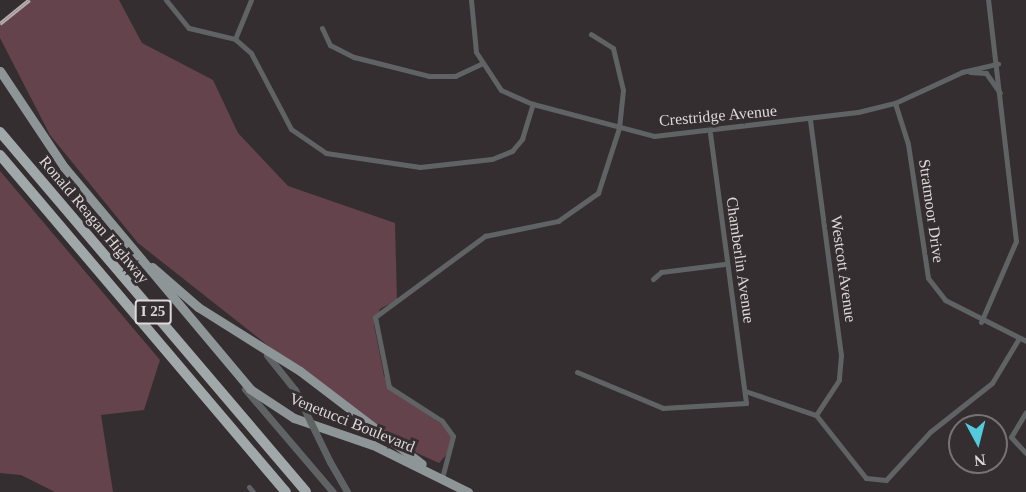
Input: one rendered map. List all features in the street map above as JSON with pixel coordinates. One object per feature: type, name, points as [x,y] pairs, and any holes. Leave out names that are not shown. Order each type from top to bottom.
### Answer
[{"type":"highway","name":"Ronald Reagan Highway","points":[[0,132],[306,492]]},
{"type":"highway","name":"Ronald Reagan Highway","points":[[0,155],[286,492]]},
{"type":"main road","name":"Venetucci Boulevard","points":[[0,71],[64,167],[225,363],[278,410],[373,445],[468,492]]},
{"type":"main road","name":"Venetucci Boulevard","points":[[137,254],[180,293],[236,332],[300,371],[442,478]]},
{"type":"street","points":[[166,0],[189,28],[235,39],[251,53],[291,129],[326,153],[420,167],[492,159],[512,152],[522,139],[533,104]]},
{"type":"street","points":[[235,39],[250,0]]},
{"type":"street","name":"Crestridge Avenue","points":[[471,0],[472,39],[481,64],[501,90],[533,104],[654,136],[710,133],[810,120],[895,103],[962,72],[998,64]]},
{"type":"street","points":[[981,322],[1016,241],[1002,97],[988,0]]},
{"type":"street","points":[[322,28],[330,45],[354,57],[429,76],[455,76],[481,64]]},
{"type":"street","points":[[442,478],[453,436],[442,421],[389,387],[375,317],[485,236],[558,221],[587,204],[605,179],[620,128],[619,65],[613,48],[591,34]]},
{"type":"street","points":[[962,72],[986,73],[1002,97]]},
{"type":"street","name":"Stratmoor Drive","points":[[895,103],[908,144],[928,278],[945,300],[981,322],[1026,341]]},
{"type":"street","name":"Westcott Avenue","points":[[810,120],[841,355],[839,380],[816,415]]},
{"type":"street","name":"Chamberlin Avenue","points":[[577,372],[663,408],[746,403],[725,264],[710,133]]},
{"type":"street","points":[[653,279],[661,272],[725,264]]},
{"type":"street","points":[[236,332],[279,365],[295,390],[347,492]]},
{"type":"street","points":[[745,391],[816,415],[866,478],[886,480],[930,432],[992,383],[1019,338]]},
{"type":"street","points":[[225,363],[333,492]]},
{"type":"street","points":[[1026,412],[1011,437],[1026,453]]},
{"type":"shaded area","points":[[30,0],[119,0],[142,43],[213,80],[238,133],[288,186],[395,223],[397,300],[380,309],[374,325],[384,376],[395,392],[449,429],[454,446],[439,463],[388,440],[138,243],[50,135],[0,38],[0,24]]},
{"type":"shaded area","points":[[0,171],[160,360],[144,410],[101,415],[113,492],[55,492],[21,475],[0,473]]},
{"type":"railway","points":[[0,24],[30,0]]}]
